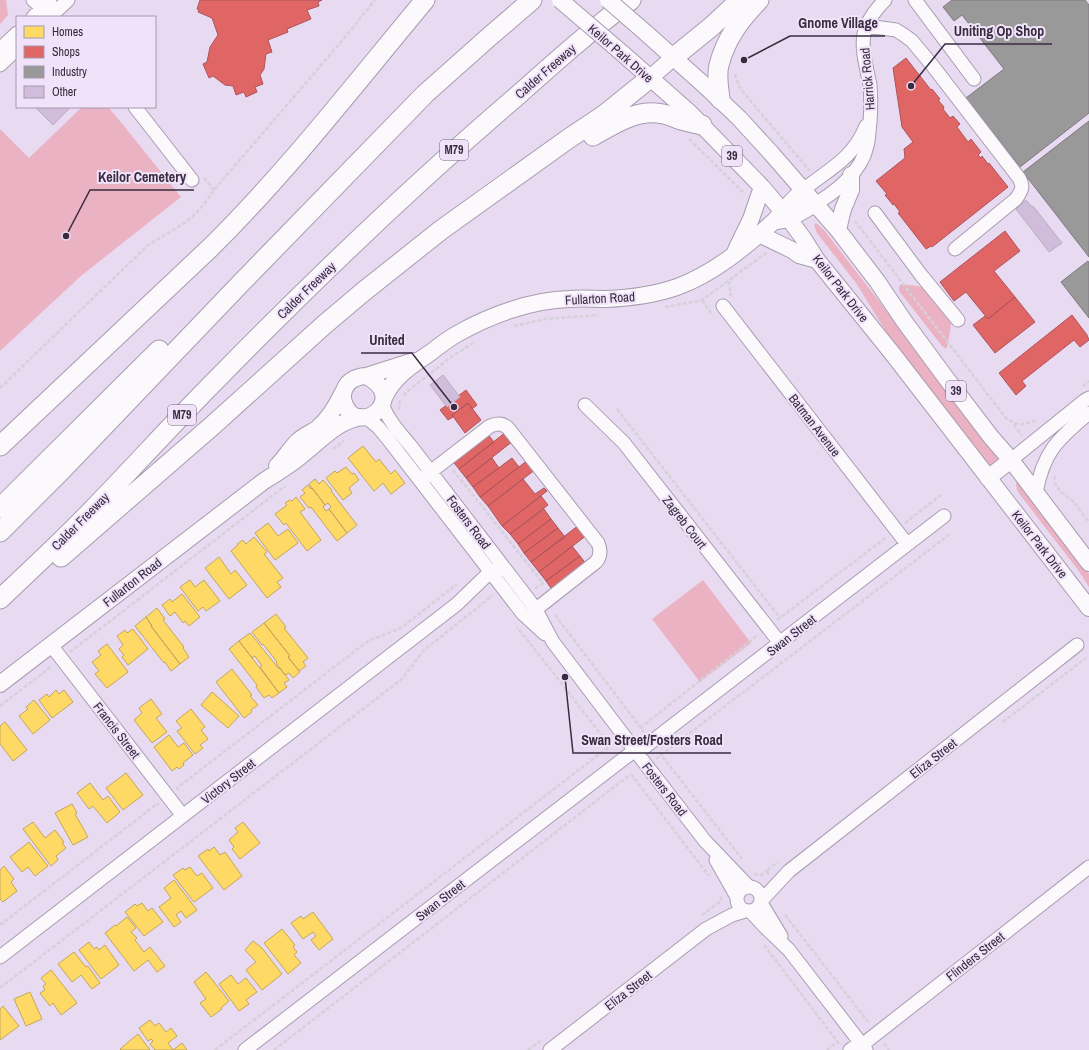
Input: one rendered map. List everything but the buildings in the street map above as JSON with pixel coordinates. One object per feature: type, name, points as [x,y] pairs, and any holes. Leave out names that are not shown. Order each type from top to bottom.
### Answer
[{"type":"highway","points":[[0,446],[239,220],[285,168],[425,0]]},
{"type":"highway","points":[[0,508],[344,164],[532,0]]},
{"type":"highway","name":"Calder Freeway","points":[[0,599],[72,530],[276,318],[365,232],[419,182],[580,40],[631,0]]},
{"type":"highway","points":[[674,57],[711,27],[740,0]]},
{"type":"highway","points":[[720,99],[718,80],[719,65],[727,41],[745,15],[759,0]]},
{"type":"highway","points":[[0,607],[24,589],[100,524],[363,292],[441,230],[604,115],[640,88],[650,78]]},
{"type":"highway","points":[[0,532],[62,470],[253,270],[425,94]]},
{"type":"highway","points":[[500,188],[627,118],[649,112],[661,113],[702,125]]},
{"type":"main road","name":"Keilor Park Drive","points":[[560,0],[702,125],[762,187],[781,218],[803,238],[817,260],[892,353],[1089,608]]},
{"type":"main road","name":"Keilor Park Drive","points":[[608,0],[720,99],[754,134],[838,230],[946,378],[1011,460],[1089,563]]},
{"type":"main road","points":[[650,78],[674,57]]},
{"type":"main road","points":[[838,230],[843,209],[851,190],[851,175]]},
{"type":"main road","points":[[734,254],[755,208],[762,187]]},
{"type":"main road","name":"Fullarton Road","points":[[781,218],[803,190]]},
{"type":"main road","name":"Fullarton Road","points":[[383,401],[391,385],[419,359],[457,334],[481,321],[527,306],[553,301],[569,299],[608,299],[639,296],[669,290],[695,280],[715,268],[781,218],[815,204]]},
{"type":"main road","points":[[758,234],[792,250],[799,255],[817,260]]},
{"type":"main road","name":"Fullarton Road","points":[[366,376],[419,359]]},
{"type":"main road","points":[[366,376],[373,379],[381,387],[383,401],[380,409],[376,413],[364,417],[354,415],[345,406],[343,392],[346,386],[355,378],[366,376]]},
{"type":"main road","name":"Fullarton Road","points":[[264,481],[297,442],[323,423],[335,409],[343,392]]},
{"type":"main road","name":"Fullarton Road","points":[[0,684],[264,481],[291,464],[340,424],[348,420],[364,417]]},
{"type":"main road","points":[[988,478],[1011,460]]},
{"type":"street","points":[[45,11],[68,0]]},
{"type":"street","name":"Harrick Road","points":[[815,204],[835,191],[851,175],[859,164],[867,148],[871,102],[863,40],[867,26],[873,14],[885,0]]},
{"type":"street","points":[[915,0],[974,79]]},
{"type":"street","points":[[867,26],[896,30],[912,41],[1021,182],[1021,192],[1016,199],[955,249]]},
{"type":"street","points":[[0,49],[16,33]]},
{"type":"street","points":[[0,65],[16,50]]},
{"type":"street","points":[[136,108],[198,179]]},
{"type":"street","name":"Harrick Road","points":[[803,190],[847,156],[864,133],[870,117]]},
{"type":"street","points":[[875,213],[921,275],[958,320]]},
{"type":"street","name":"Batman Avenue","points":[[723,306],[907,544]]},
{"type":"street","points":[[1011,460],[1089,398]]},
{"type":"street","name":"Fosters Road","points":[[383,401],[385,411],[392,424],[425,476],[493,576],[523,614],[553,642],[705,841],[734,880],[737,898]]},
{"type":"street","name":"Zagreb Court","points":[[585,405],[624,443],[780,643]]},
{"type":"street","points":[[1036,493],[1038,479],[1046,458],[1053,447],[1067,431],[1089,413]]},
{"type":"street","name":"Fosters Road","points":[[364,417],[382,432],[425,476],[504,568],[540,606],[553,642]]},
{"type":"street","points":[[425,476],[490,426],[500,423],[508,428],[600,547],[600,556],[596,562],[540,606]]},
{"type":"street","name":"Swan Street","points":[[245,1050],[621,761],[652,742],[944,516]]},
{"type":"street","name":"Victory Street","points":[[0,957],[504,568]]},
{"type":"street","name":"Victory Street","points":[[457,604],[489,592],[493,576]]},
{"type":"street","name":"Francis Street","points":[[51,645],[183,816]]},
{"type":"street","name":"Eliza Street","points":[[761,902],[790,872],[1077,645]]},
{"type":"street","name":"Flinders Street","points":[[859,1047],[1089,867]]},
{"type":"street","name":"Eliza Street","points":[[752,888],[766,884],[790,872]]},
{"type":"street","name":"Fosters Road","points":[[734,880],[752,888]]},
{"type":"street","points":[[789,950],[748,911],[739,906],[737,898],[740,891],[743,889],[752,888],[760,894],[761,902],[779,930],[789,950],[859,1047]]},
{"type":"street","name":"Eliza Street","points":[[706,930],[737,898]]},
{"type":"street","points":[[748,911],[757,909],[761,902]]},
{"type":"street","name":"Eliza Street","points":[[550,1050],[706,930],[732,915],[748,911]]},
{"type":"path","points":[[0,388],[146,247],[186,222],[201,208],[214,190],[341,42],[375,0]]},
{"type":"path","points":[[689,138],[744,193],[747,202],[755,208]]},
{"type":"path","points":[[198,179],[214,190]]},
{"type":"path","points":[[843,209],[851,215],[1004,417],[1015,424],[1025,424],[1039,420]]},
{"type":"path","points":[[1083,386],[1089,381]]},
{"type":"path","points":[[617,409],[780,618]]},
{"type":"path","points":[[330,452],[349,437]]},
{"type":"path","points":[[450,472],[454,470],[543,583],[535,589],[540,606],[652,742],[749,868],[752,874],[762,875],[766,871]]},
{"type":"path","points":[[0,706],[286,486]]},
{"type":"path","points":[[640,728],[768,627],[941,495]]},
{"type":"path","points":[[634,777],[950,534]]},
{"type":"path","points":[[0,925],[157,804],[160,806],[171,801],[178,795],[178,788],[368,641],[401,628],[462,581]]},
{"type":"path","points":[[0,988],[402,679],[424,650],[489,592],[496,602]]},
{"type":"path","points":[[516,626],[555,674],[711,879]]},
{"type":"path","points":[[215,1050],[610,746]]},
{"type":"path","points":[[274,1050],[631,774]]},
{"type":"path","points":[[702,915],[721,901],[721,892],[749,868]]},
{"type":"path","points":[[782,911],[889,1050]]},
{"type":"path","points":[[763,944],[844,1050]]},
{"type":"path","points":[[528,1050],[540,1040]]},
{"type":"path","points":[[827,1050],[837,1042]]},
{"type":"shaded area","points":[[0,0],[6,0],[8,15],[0,24]]},
{"type":"shaded area","points":[[81,108],[109,108],[181,197],[82,275],[0,351],[0,129],[29,158]]},
{"type":"shaded area","points":[[816,223],[824,230],[997,454],[998,458],[995,467],[992,469],[890,338],[856,283],[817,233],[814,225]]},
{"type":"shaded area","points":[[901,284],[924,287],[950,320],[951,326],[947,348],[942,346],[899,291]]},
{"type":"shaded area","points":[[1016,483],[1022,487],[1089,574],[1089,587],[1078,570],[1021,496],[1017,490]]},
{"type":"shaded area","points":[[703,580],[751,643],[700,682],[652,619]]},
{"type":"place","name":"Gnome Village","points":[[744,60]]},
{"type":"place","name":"Uniting Op Shop","points":[[911,86]]},
{"type":"place","name":"Keilor Cemetery","points":[[66,236]]},
{"type":"place","name":"United","points":[[454,407]]},
{"type":"place","name":"Swan Street/Fosters Road","points":[[565,677]]}]
